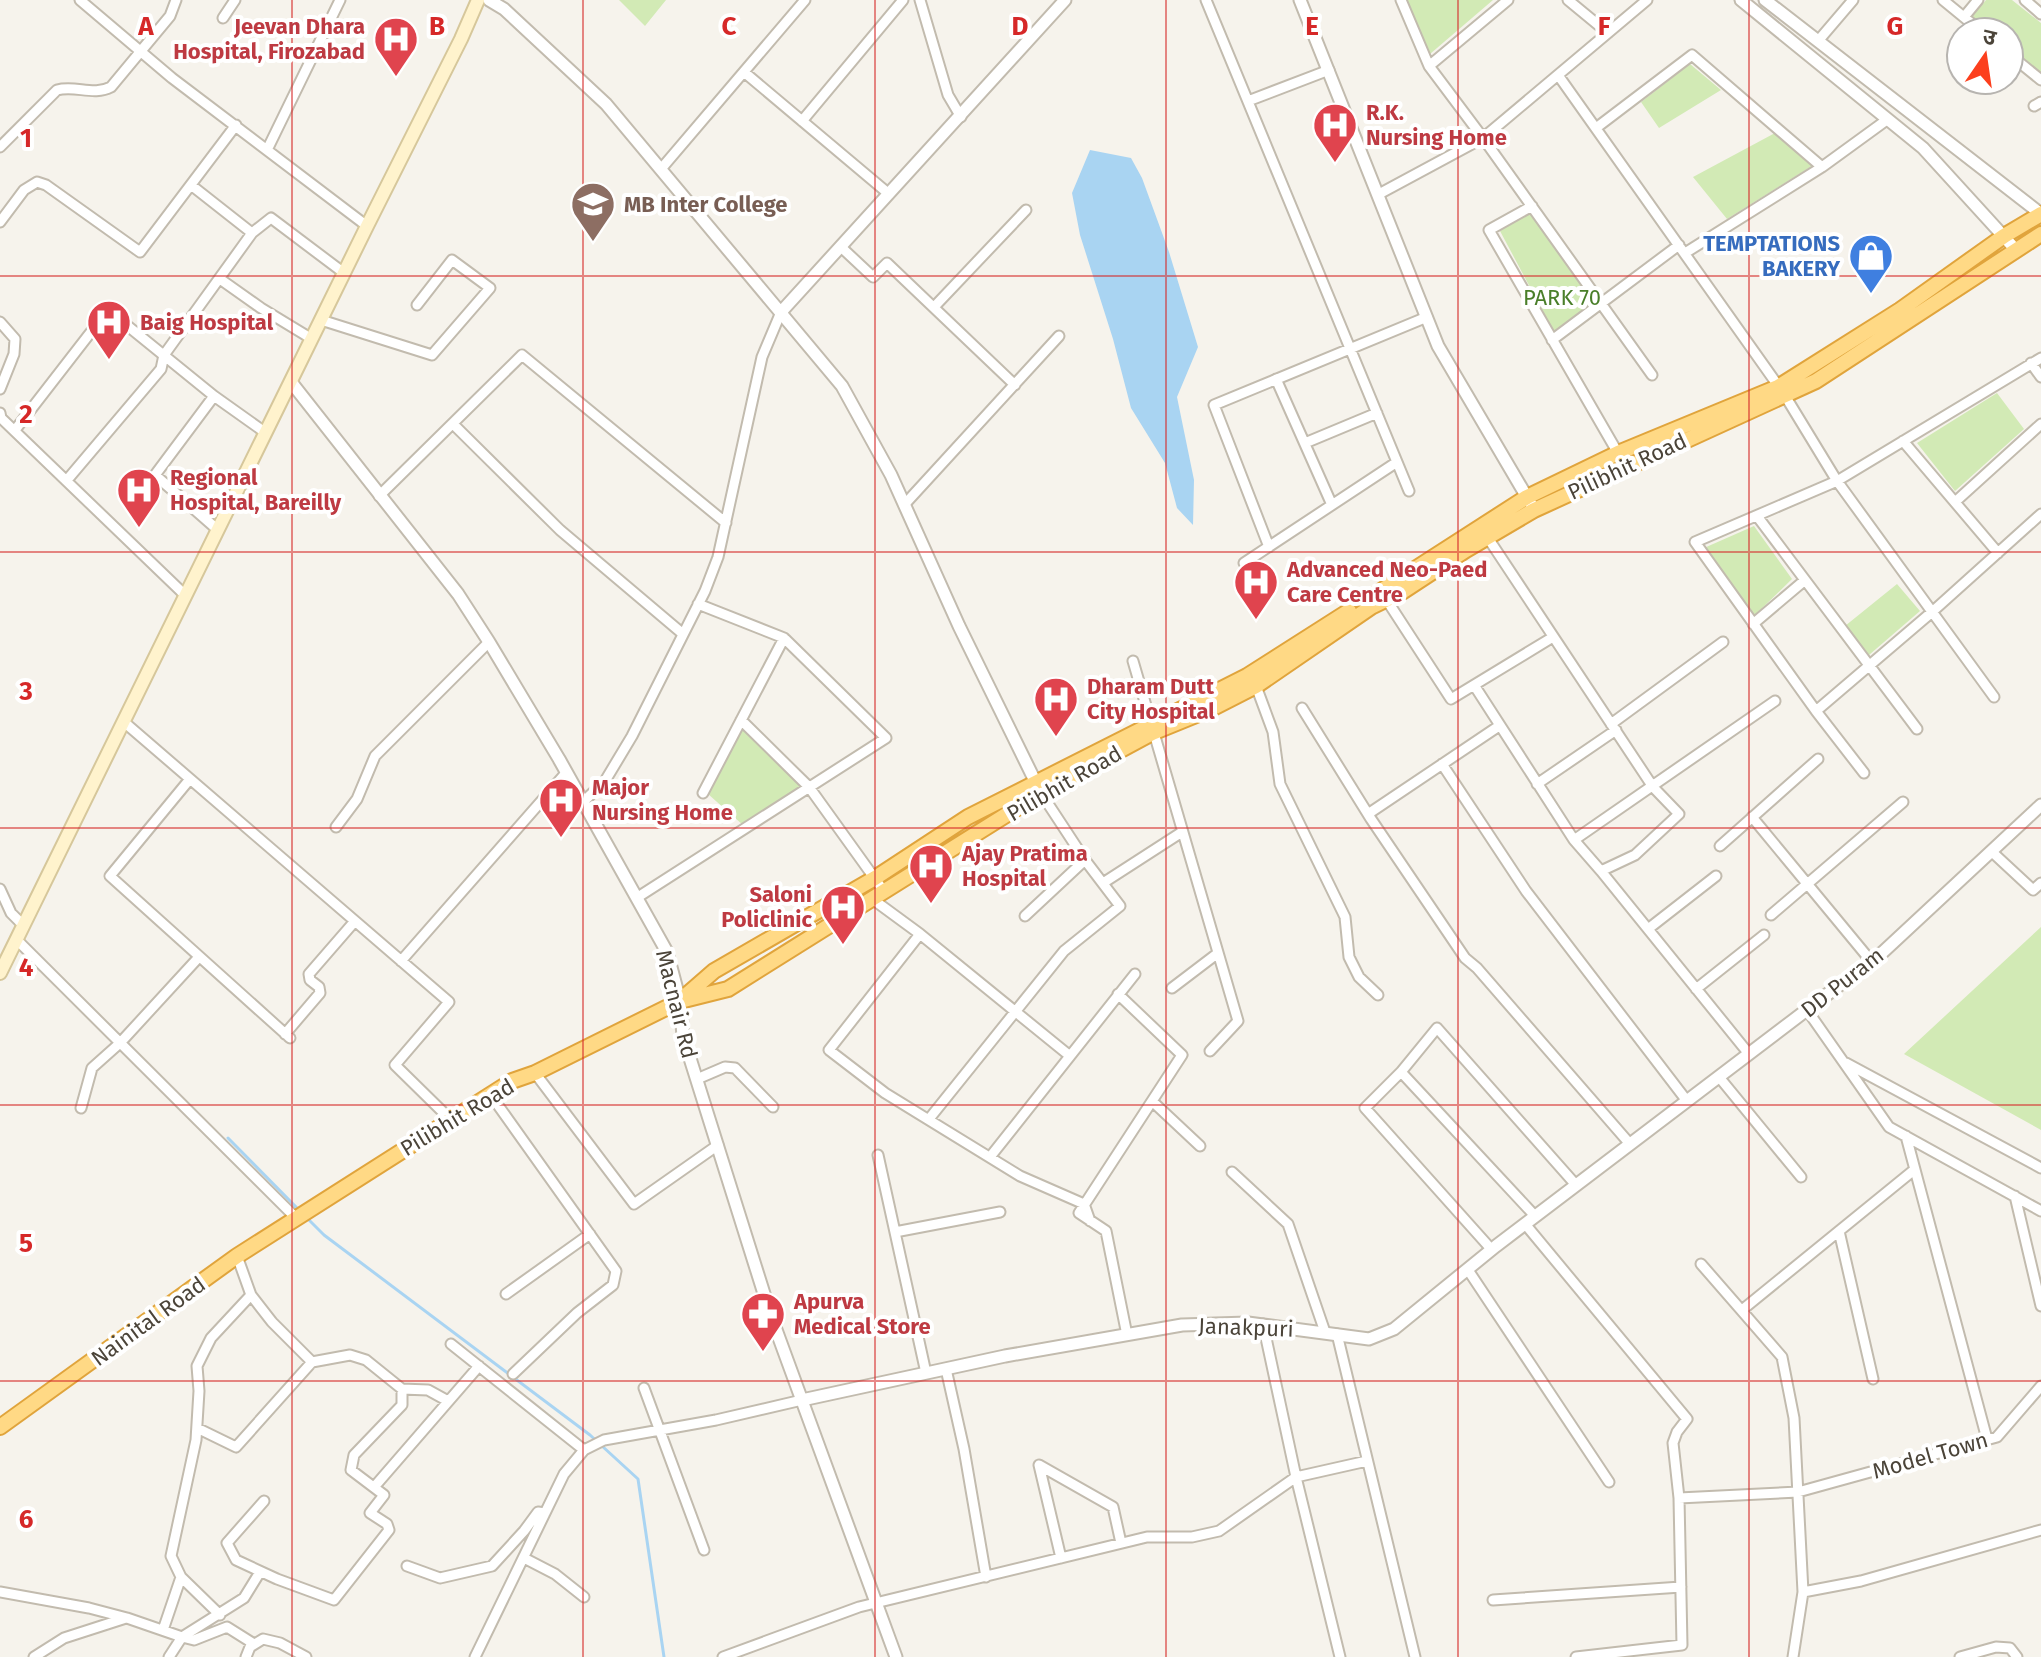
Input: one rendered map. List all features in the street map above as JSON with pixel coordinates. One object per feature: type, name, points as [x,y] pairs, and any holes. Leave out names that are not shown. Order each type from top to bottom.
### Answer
[{"type":"highway","points":[[1151,729],[1247,676],[1618,453],[1781,390],[2004,236],[2041,214]]},
{"type":"highway","name":"Pilibhit Road","points":[[301,1216],[512,1081],[535,1073],[680,1001],[728,989],[876,889],[1038,787],[1151,729],[1211,709],[1256,686],[1386,599],[1488,538],[1531,504],[1626,467],[1781,390],[1816,381],[2041,234]]},
{"type":"highway","points":[[680,1001],[714,971],[876,889]]},
{"type":"highway","name":"Nainital Road","points":[[0,1427],[237,1256],[301,1216]]},
{"type":"main road","points":[[0,973],[478,0]]},
{"type":"street","points":[[80,0],[139,51],[367,226]]},
{"type":"street","points":[[0,147],[57,90],[102,92],[111,87],[170,16],[176,0]]},
{"type":"street","points":[[223,18],[235,0]]},
{"type":"street","points":[[267,150],[340,0]]},
{"type":"street","points":[[489,0],[504,9],[606,104],[842,386],[891,475],[959,626],[1038,787],[1085,860],[1120,906],[1064,951],[929,1119]]},
{"type":"street","points":[[661,169],[805,0]]},
{"type":"street","points":[[802,121],[903,0]]},
{"type":"street","points":[[920,0],[948,95],[961,117]]},
{"type":"street","points":[[583,802],[605,781],[632,736],[718,557],[762,357],[781,312],[1065,0]]},
{"type":"street","points":[[1206,0],[1409,491]]},
{"type":"street","points":[[1300,0],[1438,346],[1531,504]]},
{"type":"street","points":[[1401,0],[1429,66],[1652,375]]},
{"type":"street","points":[[1429,66],[1508,0]]},
{"type":"street","points":[[1568,0],[1608,33]]},
{"type":"street","points":[[1379,194],[1483,138],[1647,0]]},
{"type":"street","points":[[1741,0],[1923,148],[2016,250]]},
{"type":"street","points":[[1765,0],[2041,214]]},
{"type":"street","points":[[1818,41],[1853,0]]},
{"type":"street","points":[[1943,0],[1963,16]]},
{"type":"street","points":[[1965,16],[1978,0]]},
{"type":"street","points":[[2025,0],[2041,14]]},
{"type":"street","points":[[1596,128],[1692,55],[1822,167]]},
{"type":"street","points":[[2025,67],[2041,80]]},
{"type":"street","points":[[1248,101],[1329,70]]},
{"type":"street","points":[[744,72],[889,194]]},
{"type":"street","points":[[1558,75],[1781,390],[1837,481],[1994,697]]},
{"type":"street","points":[[1552,340],[1682,249],[1822,167],[1888,119]]},
{"type":"street","points":[[0,222],[24,190],[37,182],[46,185],[140,252],[236,125]]},
{"type":"street","points":[[191,185],[252,233]]},
{"type":"street","points":[[1532,206],[1489,230],[1626,467]]},
{"type":"street","points":[[934,307],[1026,210]]},
{"type":"street","points":[[67,480],[161,369],[164,355],[252,233],[271,218],[344,273]]},
{"type":"street","points":[[841,247],[873,277],[887,263],[1015,385]]},
{"type":"street","points":[[321,320],[432,355],[490,288],[452,260],[417,305]]},
{"type":"street","points":[[220,279],[312,339]]},
{"type":"street","points":[[15,430],[108,310],[214,396],[266,433]]},
{"type":"street","points":[[1269,547],[1214,405],[1427,317]]},
{"type":"street","points":[[0,322],[15,339],[14,354],[0,389]]},
{"type":"street","points":[[904,505],[1059,336]]},
{"type":"street","points":[[379,496],[522,355],[726,523]]},
{"type":"street","points":[[1864,773],[1695,542],[1837,481],[2041,358]]},
{"type":"street","points":[[2031,363],[2041,377]]},
{"type":"street","points":[[1276,379],[1332,505]]},
{"type":"street","name":"Macnair Rd","points":[[291,382],[458,594],[583,802],[667,952],[680,1001],[683,1036],[771,1316],[896,1657]]},
{"type":"street","points":[[214,396],[155,475],[218,530]]},
{"type":"street","points":[[0,413],[1,418],[186,596]]},
{"type":"street","points":[[1305,443],[1377,413]]},
{"type":"street","points":[[453,424],[560,530],[683,634]]},
{"type":"street","points":[[1955,502],[2041,424]]},
{"type":"street","points":[[1903,441],[1998,553]]},
{"type":"street","points":[[1244,563],[1397,462]]},
{"type":"street","points":[[1816,711],[2041,514]]},
{"type":"street","points":[[1757,516],[1917,729]]},
{"type":"street","points":[[1488,538],[1653,787],[1679,814],[1635,855],[1601,871]]},
{"type":"street","points":[[1753,624],[1805,580]]},
{"type":"street","points":[[1386,599],[1451,699],[1553,637]]},
{"type":"street","points":[[638,897],[886,738],[784,638],[698,604]]},
{"type":"street","points":[[703,793],[784,638]]},
{"type":"street","points":[[336,827],[357,799],[375,756],[489,642]]},
{"type":"street","points":[[1537,784],[1723,642]]},
{"type":"street","points":[[1133,661],[1238,1021],[1210,1051]]},
{"type":"street","points":[[1474,685],[1574,840],[1749,1054]]},
{"type":"street","points":[[1256,686],[1273,732],[1280,784],[1345,917],[1349,957],[1359,977],[1378,995]]},
{"type":"street","points":[[1574,840],[1775,701]]},
{"type":"street","points":[[1302,708],[1368,814],[1465,958],[1630,1144]]},
{"type":"street","points":[[741,720],[809,787],[876,889],[920,934],[1070,1056]]},
{"type":"street","points":[[124,722],[449,1002],[395,1065],[450,1119]]},
{"type":"street","points":[[1368,814],[1499,726]]},
{"type":"street","points":[[1720,846],[1818,759]]},
{"type":"street","points":[[1442,764],[1526,891],[1687,1101]]},
{"type":"street","points":[[401,961],[566,773]]},
{"type":"street","points":[[190,779],[110,876],[288,1036],[320,993],[309,974],[355,921]]},
{"type":"street","points":[[1771,915],[1903,802]]},
{"type":"street","name":"DD Puram","points":[[1630,1144],[1871,961],[2041,805]]},
{"type":"street","points":[[1752,817],[1871,961]]},
{"type":"street","points":[[1103,883],[1182,832]]},
{"type":"street","points":[[1991,851],[2033,890],[2041,883]]},
{"type":"street","points":[[1025,916],[1085,860]]},
{"type":"street","points":[[1648,929],[1716,876]]},
{"type":"street","points":[[0,889],[11,913],[24,926]]},
{"type":"street","points":[[920,934],[829,1050],[885,1093],[1020,1176],[1084,1204]]},
{"type":"street","points":[[1696,989],[1764,935]]},
{"type":"street","points":[[0,942],[14,945],[301,1216]]},
{"type":"street","points":[[1172,988],[1218,953]]},
{"type":"street","points":[[81,1108],[92,1068],[120,1043],[199,957]]},
{"type":"street","points":[[990,1157],[1135,974]]},
{"type":"street","points":[[1118,994],[1182,1055],[1079,1213],[1106,1231],[1127,1335]]},
{"type":"street","points":[[1807,1010],[1889,1127],[2041,1211]]},
{"type":"street","points":[[1492,1250],[1365,1108],[1401,1072],[1437,1028],[1576,1185]]},
{"type":"street","points":[[1843,1061],[2041,1168]]},
{"type":"street","points":[[697,1079],[725,1067],[735,1068],[773,1107]]},
{"type":"street","points":[[1401,1072],[1530,1220],[1687,1419],[1673,1443],[1679,1498],[1682,1645],[1654,1653],[1576,1657]]},
{"type":"street","points":[[535,1073],[634,1204],[718,1145]]},
{"type":"street","points":[[1719,1077],[1801,1177]]},
{"type":"street","points":[[490,1094],[616,1271],[613,1285],[577,1313],[513,1374]]},
{"type":"street","points":[[1152,1101],[1200,1146]]},
{"type":"street","points":[[1906,1136],[1987,1439]]},
{"type":"street","name":"Janakpuri","points":[[802,1400],[946,1369],[1182,1325],[1263,1324],[1369,1339],[1394,1329],[1630,1144]]},
{"type":"street","points":[[878,1155],[926,1373]]},
{"type":"street","points":[[1742,1310],[1914,1170]]},
{"type":"street","points":[[1232,1172],[1288,1224],[1331,1333],[1367,1461],[1415,1657]]},
{"type":"street","points":[[2015,1196],[2041,1306]]},
{"type":"street","points":[[895,1232],[1000,1212]]},
{"type":"street","points":[[1839,1231],[1873,1379]]},
{"type":"street","points":[[506,1294],[590,1234]]},
{"type":"street","points":[[237,1256],[251,1295],[272,1322],[312,1362]]},
{"type":"street","points":[[1701,1264],[1782,1357],[1794,1418],[1803,1592],[1793,1657]]},
{"type":"street","points":[[1468,1270],[1609,1482]]},
{"type":"street","points":[[220,1615],[181,1577],[171,1556],[197,1428],[197,1366],[211,1338],[251,1295]]},
{"type":"street","points":[[1263,1324],[1340,1657]]},
{"type":"street","points":[[451,1344],[588,1447]]},
{"type":"street","points":[[197,1428],[236,1447],[312,1362],[350,1355],[366,1360],[402,1389],[428,1390],[448,1401]]},
{"type":"street","points":[[375,1486],[479,1366]]},
{"type":"street","points":[[946,1369],[964,1449],[986,1577]]},
{"type":"street","name":"Model Town","points":[[1679,1498],[1798,1492],[1997,1437],[2041,1386]]},
{"type":"street","points":[[644,1388],[704,1550]]},
{"type":"street","points":[[264,1501],[227,1543],[236,1560],[334,1600],[389,1530],[387,1524],[370,1513],[384,1495],[351,1470],[354,1455],[402,1405],[402,1389]]},
{"type":"street","points":[[475,1657],[564,1474],[588,1447],[604,1440],[802,1400]]},
{"type":"street","points":[[723,1657],[859,1607],[1147,1537],[1192,1537],[1219,1531],[1296,1477],[1367,1461]]},
{"type":"street","points":[[1061,1558],[1039,1465],[1113,1507],[1121,1543]]},
{"type":"street","points":[[407,1566],[440,1578],[492,1566],[538,1512],[545,1513]]},
{"type":"street","points":[[1803,1592],[1861,1581],[2041,1530]]},
{"type":"street","points":[[524,1558],[555,1574],[584,1597]]},
{"type":"street","points":[[169,1657],[182,1637],[244,1598],[260,1572]]},
{"type":"street","points":[[163,1630],[181,1577]]},
{"type":"street","points":[[1493,1600],[1681,1587]]},
{"type":"street","points":[[0,1592],[127,1618],[194,1640],[227,1627],[254,1644]]},
{"type":"street","points":[[34,1657],[64,1638],[127,1618]]},
{"type":"street","points":[[246,1657],[250,1647],[263,1639],[280,1643],[306,1657]]},
{"type":"street","points":[[1960,1657],[1996,1647],[2010,1648],[2017,1657]]},
{"type":"green space","points":[[619,0],[666,0],[645,26]]},
{"type":"green space","points":[[1406,0],[1493,0],[1430,54]]},
{"type":"green space","points":[[1986,0],[2012,0],[2041,23],[2041,73],[2025,60],[2025,16],[1973,16]]},
{"type":"green space","points":[[1690,64],[1721,90],[1659,128],[1641,102]]},
{"type":"green space","points":[[1775,133],[1812,166],[1727,219],[1693,177]]},
{"type":"green space","name":"PARK 70","points":[[1531,211],[1595,304],[1554,332],[1500,231]]},
{"type":"green space","points":[[1997,393],[2024,429],[1955,491],[1917,443]]},
{"type":"green space","points":[[1754,526],[1792,579],[1753,617],[1704,548]]},
{"type":"green space","points":[[1897,584],[1920,611],[1869,655],[1845,626]]},
{"type":"green space","points":[[742,727],[804,787],[743,825],[708,794]]},
{"type":"green space","points":[[2041,927],[2041,1130],[1904,1054]]},
{"type":"water","points":[[1090,150],[1131,158],[1142,178],[1198,347],[1177,397],[1194,480],[1193,525],[1177,508],[1165,463],[1131,408],[1080,235],[1072,193]]},
{"type":"waterway","points":[[228,1138],[300,1211]]},
{"type":"waterway","points":[[305,1216],[324,1235],[590,1435],[638,1479],[664,1657]]},
{"type":"place","name":"Jeevan Dhara Hospital, Firozabad","points":[[396,78]]},
{"type":"place","name":"R.K. Nursing Home","points":[[1335,164]]},
{"type":"place","name":"MB Inter College","points":[[593,243]]},
{"type":"place","name":"TEMPTATIONS BAKERY","points":[[1871,295]]},
{"type":"place","name":"Baig Hospital","points":[[109,361]]},
{"type":"place","name":"Regional Hospital, Bareilly","points":[[139,529]]},
{"type":"place","name":"Advanced Neo-Paed Care Centre","points":[[1256,621]]},
{"type":"place","name":"Dharam Dutt City Hospital","points":[[1056,738]]},
{"type":"place","name":"Major Nursing Home","points":[[561,839]]},
{"type":"place","name":"Ajay Pratima Hospital","points":[[931,905]]},
{"type":"place","name":"Saloni Policlinic","points":[[843,946]]},
{"type":"place","name":"Apurva Medical Store","points":[[763,1353]]}]
